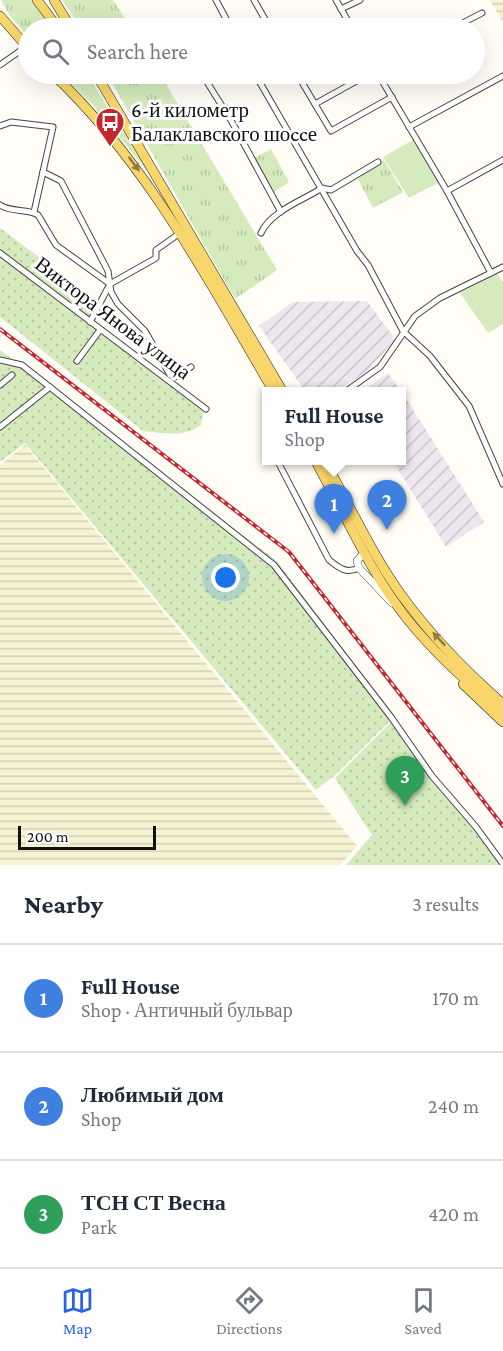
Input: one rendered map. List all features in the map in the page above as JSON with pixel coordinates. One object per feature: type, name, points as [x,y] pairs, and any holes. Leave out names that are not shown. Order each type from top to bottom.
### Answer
[{"type":"main road","points":[[37,0],[50,18]]},
{"type":"main road","points":[[54,0],[65,18]]},
{"type":"main road","points":[[0,8],[15,32]]},
{"type":"main road","points":[[0,16],[18,35]]},
{"type":"main road","points":[[63,84],[105,126],[157,195],[271,387]]},
{"type":"main road","points":[[97,84],[117,112]]},
{"type":"main road","points":[[102,84],[280,387]]},
{"type":"main road","points":[[318,465],[364,553],[401,610],[452,667],[503,714]]},
{"type":"main road","points":[[327,465],[377,558],[405,600],[423,622],[503,704]]},
{"type":"main road","points":[[364,553],[368,552],[377,558]]},
{"type":"main road","points":[[452,667],[472,695],[503,722]]},
{"type":"street","points":[[216,0],[226,18]]},
{"type":"street","points":[[254,0],[264,18]]},
{"type":"street","points":[[336,0],[346,18]]},
{"type":"street","points":[[341,9],[360,0]]},
{"type":"street","points":[[472,18],[482,13]]},
{"type":"street","points":[[0,65],[18,53]]},
{"type":"street","points":[[409,128],[503,76]]},
{"type":"street","points":[[208,84],[232,122],[281,212]]},
{"type":"street","points":[[261,84],[357,251],[380,285],[387,305],[403,332],[430,356],[469,406],[503,484]]},
{"type":"street","points":[[303,84],[331,131],[392,98]]},
{"type":"street","points":[[315,104],[351,84]]},
{"type":"street","points":[[384,84],[447,191],[491,273]]},
{"type":"street","points":[[0,126],[11,122],[53,127],[34,212]]},
{"type":"street","points":[[447,191],[503,160]]},
{"type":"street","points":[[261,233],[266,222],[281,212],[322,188],[331,190],[378,162]]},
{"type":"street","points":[[43,172],[61,181],[108,271],[110,284],[118,304],[145,331],[172,377],[191,367]]},
{"type":"street","points":[[0,205],[8,210],[34,212],[39,215],[56,245],[110,284]]},
{"type":"street","points":[[90,322],[110,284],[156,258],[156,250],[180,233]]},
{"type":"street","name":"Виктора Янова улица","points":[[0,254],[206,410]]},
{"type":"street","points":[[352,387],[381,367],[415,316],[440,298],[503,267]]},
{"type":"street","points":[[77,362],[100,330]]},
{"type":"street","points":[[0,360],[22,365],[274,565],[391,717],[431,775],[476,827],[503,864]]},
{"type":"street","points":[[0,385],[12,375]]},
{"type":"street","points":[[0,427],[50,387]]},
{"type":"street","points":[[280,465],[329,560],[341,569],[352,571],[359,568]]},
{"type":"street","points":[[364,553],[357,561],[359,568],[401,610]]},
{"type":"shaded area","points":[[490,0],[503,0],[503,23]]},
{"type":"shaded area","points":[[367,301],[395,339],[368,371],[343,387],[302,387],[259,326],[293,302]]},
{"type":"shaded area","points":[[388,373],[398,387],[368,387]]},
{"type":"shaded area","points":[[406,398],[484,522],[446,547],[395,465],[406,465]]},
{"type":"shaded area","points":[[25,445],[357,846],[340,865],[0,865],[0,465]]},
{"type":"green space","points":[[1,0],[35,0],[49,18],[18,18],[18,25]]},
{"type":"green space","points":[[62,0],[113,0],[125,18],[74,18]]},
{"type":"green space","points":[[72,84],[93,84],[156,182],[93,105]]},
{"type":"green space","points":[[113,84],[166,84],[277,270],[235,299]]},
{"type":"green space","points":[[413,140],[440,182],[409,198],[383,157]]},
{"type":"green space","points":[[271,149],[289,182],[274,192],[254,158]]},
{"type":"green space","points":[[384,160],[403,192],[373,208],[357,177]]},
{"type":"green space","points":[[0,228],[100,303],[88,323],[203,411],[201,425],[181,433],[143,431],[0,317]]},
{"type":"green space","points":[[497,274],[503,282],[503,324],[488,333],[460,293]]},
{"type":"green space","points":[[0,350],[277,561],[394,717],[334,776],[316,790],[25,443],[0,462]]},
{"type":"green space","points":[[391,722],[502,865],[346,865],[372,835],[335,778]]},
{"type":"railway","points":[[0,329],[289,552],[503,826]]},
{"type":"place","name":"6-й километр Балаклавского шоccе","points":[[110,148]]},
{"type":"place","name":"Любимый дом","points":[[387,530]]},
{"type":"place","name":"Full House","points":[[334,534]]},
{"type":"place","name":"ТСН СТ Весна","points":[[405,806]]}]
